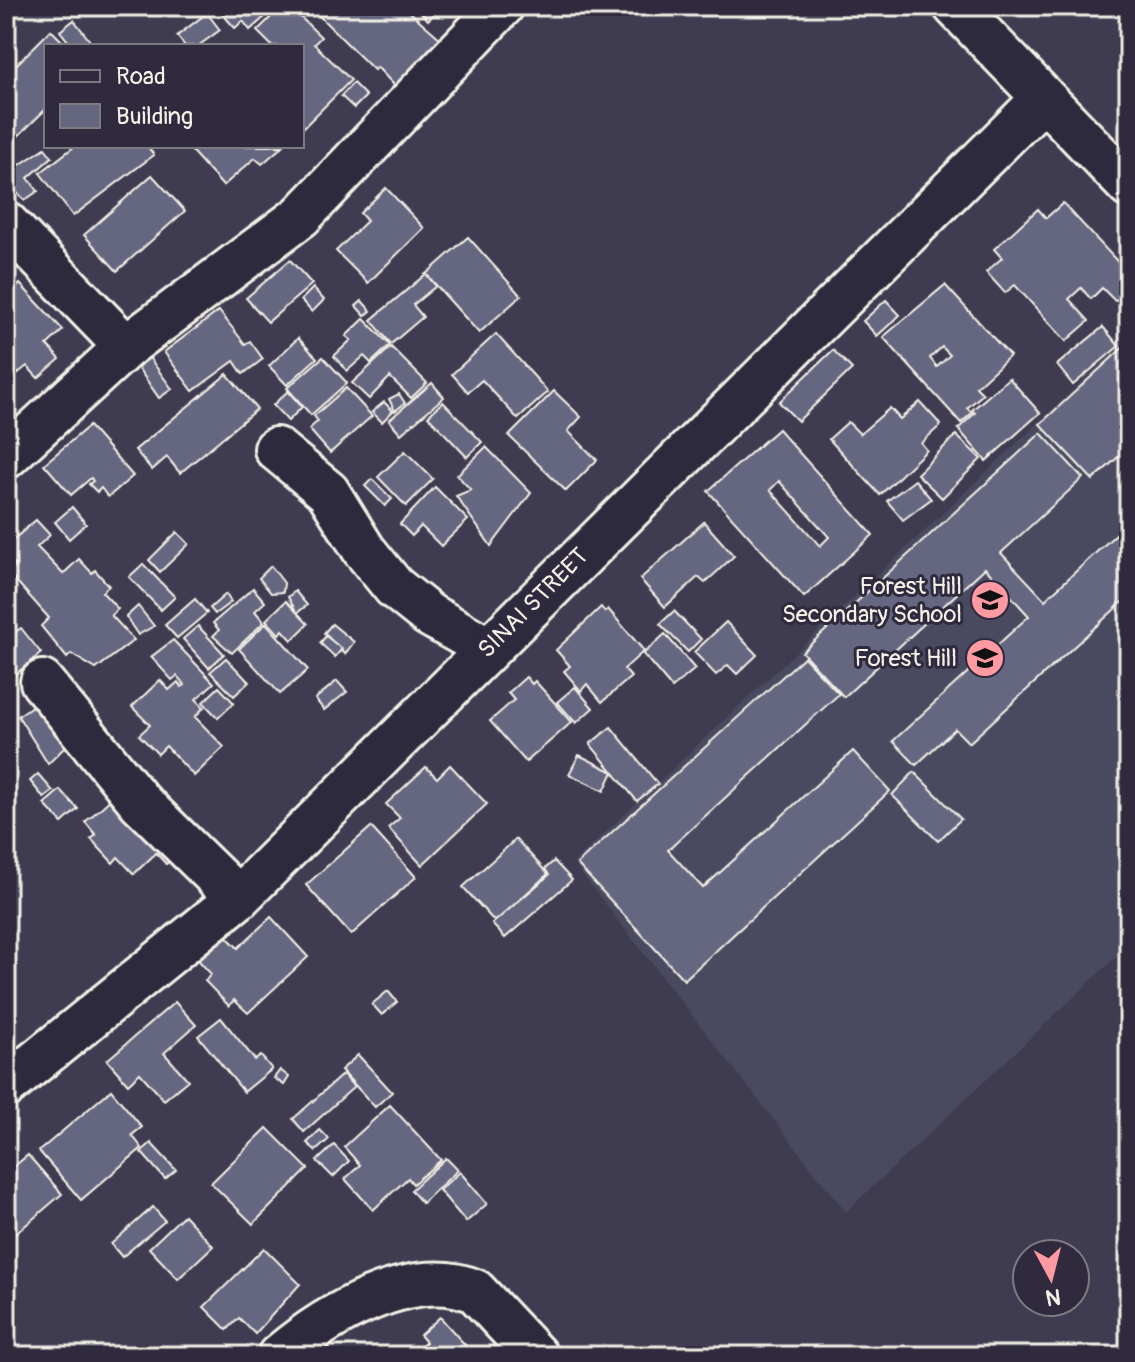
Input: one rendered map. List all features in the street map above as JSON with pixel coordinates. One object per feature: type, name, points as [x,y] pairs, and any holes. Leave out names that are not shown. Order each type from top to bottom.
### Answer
[{"type":"street","points":[[6,457],[126,347],[301,216],[502,6]]},
{"type":"street","points":[[955,6],[1042,100],[1129,186]]},
{"type":"street","name":"SINAI STREET","points":[[6,1086],[238,898],[1042,100]]},
{"type":"street","points":[[6,223],[126,347]]},
{"type":"street","points":[[276,449],[328,492],[364,550],[394,587],[429,615],[487,648]]},
{"type":"street","points":[[42,682],[140,802],[238,898]]},
{"type":"street","points":[[279,1356],[305,1333],[347,1309],[414,1286],[450,1283],[475,1291],[536,1356]]},
{"type":"shaded area","name":"Forest Hill Secondary School","points":[[1129,337],[1129,945],[846,1212],[573,863]]},
{"type":"building","points":[[277,6],[250,30],[243,21],[235,28],[217,8]]},
{"type":"building","points":[[282,6],[289,6],[321,37],[314,44],[351,80],[304,127],[304,44],[270,44],[257,31]]},
{"type":"building","points":[[309,6],[403,6],[442,40],[395,86],[377,67],[374,70]]},
{"type":"building","points":[[415,6],[442,6],[428,20]]},
{"type":"building","points":[[207,13],[220,30],[201,44],[183,44],[177,36]]},
{"type":"building","points":[[74,20],[90,41],[86,44],[70,44],[60,31]]},
{"type":"building","points":[[51,30],[65,44],[44,44],[44,111],[15,139],[6,130],[6,75]]},
{"type":"building","points":[[353,83],[366,96],[354,108],[341,96]]},
{"type":"building","points":[[45,148],[52,157],[28,178],[38,191],[25,200],[6,183],[6,174]]},
{"type":"building","points":[[72,148],[149,148],[154,155],[73,216],[40,173]]},
{"type":"building","points":[[189,148],[281,148],[262,164],[255,158],[223,186]]},
{"type":"building","points":[[152,175],[185,211],[117,271],[84,235]]},
{"type":"building","points":[[386,188],[424,228],[368,283],[336,251],[367,221],[360,213]]},
{"type":"building","points":[[1063,203],[1129,274],[1129,289],[1115,301],[1102,288],[1091,299],[1081,288],[1069,299],[1089,321],[1066,341],[1015,285],[1005,293],[986,272],[1002,258],[994,249],[1038,209],[1046,218]]},
{"type":"building","points":[[468,237],[521,296],[479,333],[426,274]]},
{"type":"building","points":[[290,260],[312,284],[268,322],[246,298]]},
{"type":"building","points":[[426,274],[436,286],[413,305],[423,317],[391,344],[371,320]]},
{"type":"building","points":[[20,284],[63,330],[47,345],[60,359],[38,378],[27,366],[6,383],[6,297]]},
{"type":"building","points":[[945,285],[1010,356],[976,387],[983,394],[967,408],[972,413],[961,423],[883,337]],"holes":[[[942,347],[950,355],[937,367],[930,358]]]},
{"type":"building","points":[[313,288],[324,300],[312,312],[301,300]]},
{"type":"building","points":[[886,300],[900,315],[877,336],[863,321]]},
{"type":"building","points":[[362,301],[371,311],[365,316],[356,306]]},
{"type":"building","points":[[219,311],[245,344],[250,341],[263,359],[243,374],[234,361],[193,391],[164,352]]},
{"type":"building","points":[[364,319],[390,345],[371,363],[364,356],[347,371],[334,356],[351,340],[346,336]]},
{"type":"building","points":[[1103,327],[1119,346],[1073,385],[1057,365]]},
{"type":"building","points":[[496,334],[548,392],[518,419],[482,380],[468,392],[452,374]]},
{"type":"building","points":[[298,338],[317,358],[287,385],[269,366]]},
{"type":"building","points":[[1129,342],[1129,406],[1120,414],[1129,423],[1129,447],[1093,480],[1040,424]]},
{"type":"building","points":[[391,347],[427,383],[411,398],[390,377],[369,399],[352,383]]},
{"type":"building","points":[[833,350],[852,369],[798,421],[779,402]]},
{"type":"building","points":[[146,353],[172,389],[159,398],[134,362]]},
{"type":"building","points":[[323,357],[347,383],[311,415],[287,388]]},
{"type":"building","points":[[227,374],[257,409],[180,473],[167,457],[152,470],[135,450]]},
{"type":"building","points":[[1009,378],[1040,413],[986,461],[958,429],[975,413],[972,410]]},
{"type":"building","points":[[432,383],[444,397],[401,434],[389,420]]},
{"type":"building","points":[[346,388],[372,416],[330,453],[309,429],[318,421],[314,416]]},
{"type":"building","points":[[288,391],[302,407],[288,421],[273,405]]},
{"type":"building","points":[[554,391],[581,417],[568,431],[597,460],[566,491],[509,436]]},
{"type":"building","points":[[399,394],[405,403],[395,411],[389,399]]},
{"type":"building","points":[[384,402],[393,411],[382,422],[372,412]]},
{"type":"building","points":[[443,402],[482,442],[467,457],[428,416]]},
{"type":"building","points":[[920,402],[941,425],[921,443],[927,450],[880,495],[829,439],[848,422],[860,434],[890,408],[900,419]]},
{"type":"building","points":[[89,426],[133,476],[108,497],[101,488],[97,492],[89,484],[93,481],[91,478],[71,495],[44,464]]},
{"type":"building","points":[[778,429],[873,535],[804,597],[708,491]],"holes":[[[779,481],[829,537],[820,546],[770,490]]]},
{"type":"building","points":[[1041,433],[1083,478],[1001,553],[1045,600],[1129,522],[1129,596],[969,743],[955,729],[916,765],[893,741],[1029,616],[985,568],[844,697],[802,652]]},
{"type":"building","points":[[956,435],[981,459],[942,498],[917,474]]},
{"type":"building","points":[[486,447],[531,493],[491,546],[456,496],[471,490],[457,475]]},
{"type":"building","points":[[405,451],[433,479],[406,506],[378,477]]},
{"type":"building","points":[[372,479],[392,499],[385,506],[365,486]]},
{"type":"building","points":[[915,480],[931,499],[903,520],[887,501]]},
{"type":"building","points":[[435,487],[468,520],[441,546],[421,526],[412,536],[400,524]]},
{"type":"building","points":[[72,507],[86,524],[69,539],[55,522]]},
{"type":"building","points":[[36,520],[50,535],[37,547],[63,574],[79,559],[92,573],[95,570],[109,586],[102,592],[118,609],[111,615],[134,640],[96,669],[71,654],[67,658],[41,626],[49,618],[9,573],[16,566],[6,555],[6,546]]},
{"type":"building","points":[[704,522],[734,556],[705,583],[698,577],[665,607],[640,579]]},
{"type":"building","points":[[177,532],[189,544],[160,572],[149,560]]},
{"type":"building","points":[[143,564],[175,597],[161,610],[129,577]]},
{"type":"building","points":[[271,566],[284,583],[283,592],[271,593],[259,578]]},
{"type":"building","points":[[253,588],[265,602],[255,611],[264,622],[232,653],[213,636],[219,630],[213,623]]},
{"type":"building","points":[[295,591],[307,605],[297,613],[288,597]]},
{"type":"building","points":[[226,594],[231,602],[215,614],[210,608]]},
{"type":"building","points":[[195,599],[207,613],[177,638],[165,625]]},
{"type":"building","points":[[286,601],[308,624],[292,640],[283,630],[279,634],[266,620]]},
{"type":"building","points":[[138,606],[154,626],[138,635],[126,617]]},
{"type":"building","points":[[601,607],[605,612],[608,609],[644,651],[624,669],[631,677],[602,702],[587,684],[581,691],[564,671],[570,666],[556,650]]},
{"type":"building","points":[[674,611],[701,639],[688,652],[660,624]]},
{"type":"building","points":[[726,622],[757,655],[737,674],[728,665],[716,675],[694,652]]},
{"type":"building","points":[[266,623],[308,670],[280,694],[239,649]]},
{"type":"building","points":[[332,624],[354,642],[345,654],[324,633]]},
{"type":"building","points":[[198,626],[224,654],[209,668],[183,639]]},
{"type":"building","points":[[21,628],[41,653],[11,678],[6,672],[6,634],[8,637]]},
{"type":"building","points":[[665,634],[695,669],[672,688],[643,654]]},
{"type":"building","points":[[326,636],[342,649],[335,657],[320,643]]},
{"type":"building","points":[[173,640],[214,683],[196,699],[204,707],[195,717],[224,747],[194,776],[166,746],[158,754],[139,735],[150,725],[132,707],[160,680],[169,690],[178,682],[182,687],[185,685],[177,676],[172,680],[151,657]]},
{"type":"building","points":[[804,657],[839,694],[668,850],[703,888],[853,751],[890,791],[684,980],[577,864]]},
{"type":"building","points":[[226,658],[249,682],[234,696],[210,672]]},
{"type":"building","points":[[526,677],[532,684],[535,681],[572,722],[526,762],[490,721],[514,700],[508,693]]},
{"type":"building","points":[[337,681],[347,692],[324,710],[315,699]]},
{"type":"building","points":[[219,687],[234,703],[218,718],[203,702]]},
{"type":"building","points":[[575,687],[593,708],[576,723],[557,702]]},
{"type":"building","points":[[39,701],[73,739],[48,764],[18,716]]},
{"type":"building","points":[[611,727],[658,784],[637,801],[590,744]]},
{"type":"building","points":[[579,755],[613,772],[604,791],[569,774]]},
{"type":"building","points":[[450,765],[487,804],[422,865],[388,828],[400,818],[386,804],[426,767],[437,778]]},
{"type":"building","points":[[914,772],[961,819],[938,841],[892,795]]},
{"type":"building","points":[[38,774],[53,791],[44,798],[30,781]]},
{"type":"building","points":[[60,790],[78,809],[62,823],[44,804]]},
{"type":"building","points":[[112,798],[153,831],[146,839],[158,828],[180,852],[166,864],[156,853],[134,874],[118,857],[113,863],[91,839],[96,835],[85,822]]},
{"type":"building","points":[[371,827],[416,877],[351,935],[306,885]]},
{"type":"building","points":[[516,839],[548,874],[495,922],[463,887]]},
{"type":"building","points":[[554,861],[572,880],[505,938],[492,924],[549,875],[545,869]]},
{"type":"building","points":[[271,917],[308,957],[248,1013],[234,1000],[229,1006],[205,981],[211,974],[191,952],[217,927],[238,948]]},
{"type":"building","points":[[388,991],[397,1002],[382,1015],[372,1004]]},
{"type":"building","points":[[175,1002],[196,1025],[164,1053],[188,1080],[164,1100],[140,1073],[128,1084],[107,1060]]},
{"type":"building","points":[[221,1018],[255,1060],[261,1056],[272,1069],[244,1092],[198,1036]]},
{"type":"building","points":[[358,1055],[392,1092],[375,1107],[341,1070]]},
{"type":"building","points":[[280,1070],[289,1077],[284,1085],[274,1078]]},
{"type":"building","points":[[343,1074],[354,1087],[304,1132],[293,1119]]},
{"type":"building","points":[[111,1090],[142,1127],[132,1135],[142,1148],[81,1200],[39,1151]]},
{"type":"building","points":[[390,1105],[441,1160],[413,1184],[408,1178],[373,1210],[345,1179],[360,1165],[344,1147]]},
{"type":"building","points":[[267,1128],[308,1169],[253,1224],[211,1183]]},
{"type":"building","points":[[320,1130],[329,1139],[316,1151],[307,1143]]},
{"type":"building","points":[[151,1143],[176,1170],[165,1179],[141,1152]]},
{"type":"building","points":[[334,1145],[349,1161],[333,1177],[317,1161]]},
{"type":"building","points":[[28,1155],[62,1194],[6,1242],[6,1173]]},
{"type":"building","points":[[446,1158],[458,1170],[422,1203],[411,1190]]},
{"type":"building","points":[[460,1172],[487,1204],[466,1222],[439,1190]]},
{"type":"building","points":[[153,1207],[165,1221],[122,1257],[111,1244]]},
{"type":"building","points":[[184,1215],[213,1246],[178,1279],[149,1248]]},
{"type":"building","points":[[264,1248],[300,1284],[255,1334],[239,1318],[227,1330],[204,1307]]},
{"type":"building","points":[[440,1317],[475,1356],[411,1356],[426,1342],[420,1335]]},
{"type":"place","name":"Forest Hill Secondary School","points":[[990,600]]},
{"type":"place","name":"Forest Hill","points":[[985,658]]}]
